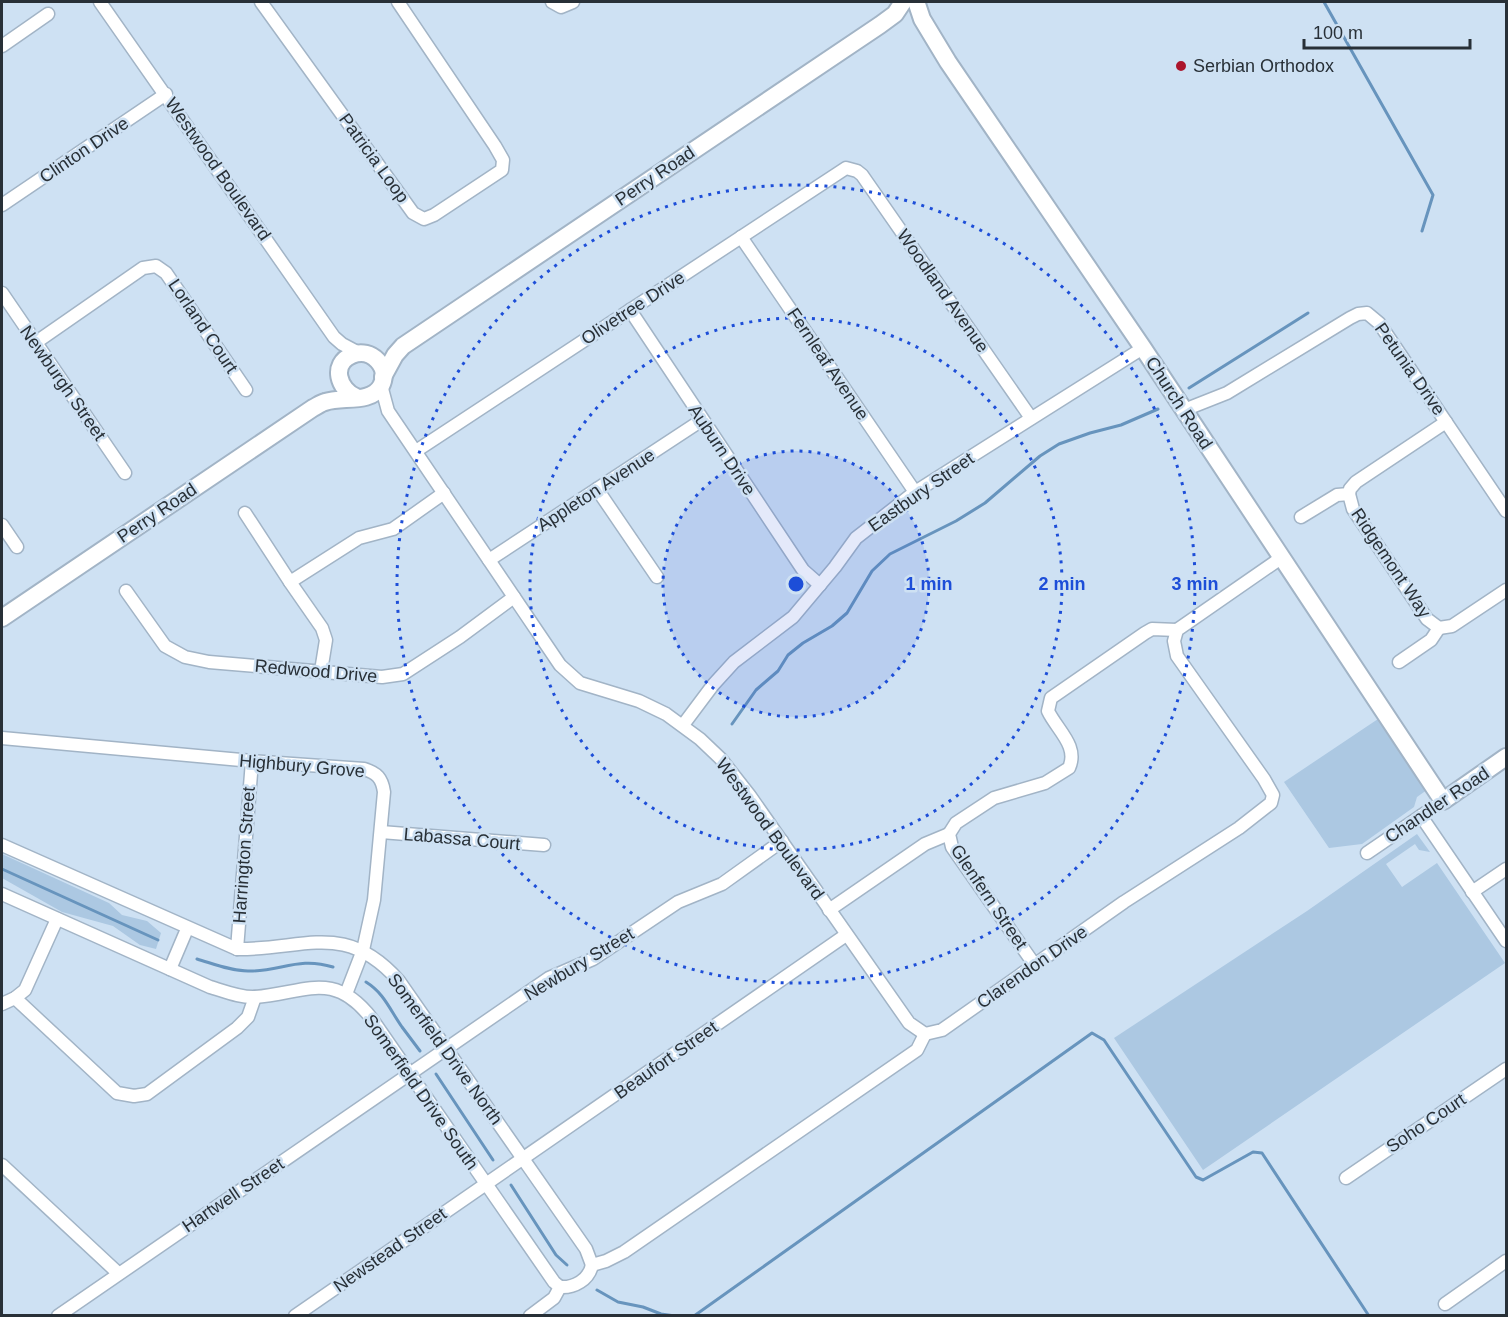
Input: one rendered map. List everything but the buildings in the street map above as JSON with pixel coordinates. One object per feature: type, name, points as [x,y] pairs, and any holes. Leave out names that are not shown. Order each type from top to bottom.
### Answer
[{"type":"main road","name":"Perry Road","points":[[382,381],[395,355],[403,346],[911,2]]},
{"type":"main road","name":"Church Road","points":[[911,2],[944,57],[1143,348],[1443,801]]},
{"type":"main road","name":"Perry Road","points":[[360,353],[380,352],[403,346]]},
{"type":"main road","points":[[360,353],[375,357],[380,363],[382,381],[371,395],[360,397],[344,389],[339,376],[340,368],[348,357],[360,353]]},
{"type":"main road","name":"Perry Road","points":[[313,408],[334,383],[340,368]]},
{"type":"main road","name":"Perry Road","points":[[2,618],[313,408],[325,402],[360,397]]},
{"type":"main road","name":"Chandler Road","points":[[1443,801],[1506,758]]},
{"type":"street","name":"Westwood Boulevard","points":[[100,2],[334,337],[360,353]]},
{"type":"street","name":"Patricia Loop","points":[[261,2],[413,213],[424,219],[434,215],[502,170],[503,160],[398,2]]},
{"type":"street","points":[[556,4],[573,2]]},
{"type":"street","points":[[2,46],[48,14]]},
{"type":"street","name":"Clinton Drive","points":[[2,205],[166,94]]},
{"type":"street","name":"Olivetree Drive","points":[[416,451],[841,171],[851,168]]},
{"type":"street","name":"Woodland Avenue","points":[[851,168],[862,175],[1031,418]]},
{"type":"street","name":"Fernleaf Avenue","points":[[741,237],[915,492]]},
{"type":"street","name":"Lorland Court","points":[[35,343],[143,268],[156,266],[166,273],[246,390]]},
{"type":"street","name":"Newburgh Street","points":[[2,294],[125,473]]},
{"type":"street","name":"Auburn Drive","points":[[630,310],[803,570],[820,585]]},
{"type":"street","name":"Petunia Drive","points":[[1184,410],[1227,393],[1350,318],[1363,313],[1371,315],[1379,323],[1506,511]]},
{"type":"street","name":"Westwood Boulevard","points":[[334,337],[340,354],[340,368]]},
{"type":"street","name":"Eastbury Street","points":[[683,726],[713,685],[734,662],[793,617],[856,538],[879,518],[915,492],[1143,348]]},
{"type":"street","name":"Westwood Boulevard","points":[[382,381],[388,411],[560,665],[574,679],[588,687],[639,701],[666,714],[721,759],[782,841],[909,1023],[925,1034]]},
{"type":"street","name":"Westwood Boulevard","points":[[360,397],[388,411]]},
{"type":"street","name":"Appleton Avenue","points":[[489,560],[702,420]]},
{"type":"street","points":[[1301,517],[1338,495],[1348,494],[1356,482],[1446,422]]},
{"type":"street","points":[[597,489],[657,577]]},
{"type":"street","points":[[290,582],[359,537],[393,529],[444,493]]},
{"type":"street","name":"Ridgemont Way","points":[[1348,494],[1353,509],[1427,619],[1438,628]]},
{"type":"street","points":[[245,513],[322,627],[326,640],[321,671]]},
{"type":"street","points":[[2,525],[17,547]]},
{"type":"street","points":[[1177,630],[1281,558]]},
{"type":"street","points":[[1399,662],[1431,640],[1438,628],[1452,626],[1506,590]]},
{"type":"street","name":"Redwood Drive","points":[[126,591],[165,646],[185,657],[209,662],[382,677],[403,674],[514,597]]},
{"type":"street","name":"Glenfern Street","points":[[1034,964],[952,848],[949,834],[956,823],[994,798],[1045,783],[1069,768],[1073,756],[1071,747],[1048,711],[1051,698],[1152,629],[1177,630]]},
{"type":"street","name":"Clarendon Drive","points":[[530,1316],[554,1298],[560,1287],[569,1287],[582,1281],[591,1271],[592,1265],[606,1262],[624,1252],[917,1050],[925,1034],[942,1030],[1124,902],[1239,828],[1271,803],[1273,795],[1263,779],[1178,656],[1174,641],[1177,630]]},
{"type":"street","name":"Highbury Grove","points":[[2,738],[364,769],[380,776],[384,792],[374,900],[363,950],[346,994]]},
{"type":"street","name":"Harrington Street","points":[[237,949],[252,761]]},
{"type":"street","name":"Chandler Road","points":[[1367,853],[1443,801]]},
{"type":"street","points":[[1421,816],[1506,941]]},
{"type":"street","name":"Labassa Court","points":[[381,832],[544,845]]},
{"type":"street","points":[[829,910],[925,844],[949,834]]},
{"type":"street","name":"Newbury Street","points":[[409,1075],[549,978],[593,959],[678,902],[722,884],[782,841]]},
{"type":"street","name":"Somerfield Drive North","points":[[2,845],[237,949],[254,950],[314,942],[348,944],[363,950],[389,970],[399,981],[586,1249],[592,1265]]},
{"type":"street","points":[[1472,892],[1506,869]]},
{"type":"street","name":"Somerfield Drive South","points":[[2,894],[210,987],[242,996],[255,997],[319,986],[346,994],[361,1005],[372,1019],[485,1185],[554,1282],[560,1287]]},
{"type":"street","points":[[2,1004],[25,990],[57,919]]},
{"type":"street","points":[[170,969],[187,928]]},
{"type":"street","name":"Beaufort Street","points":[[485,1185],[846,935]]},
{"type":"street","points":[[15,998],[117,1093],[134,1096],[147,1094],[237,1028],[248,1017],[255,997]]},
{"type":"street","name":"Soho Court","points":[[1346,1178],[1506,1069]]},
{"type":"street","name":"Hartwell Street","points":[[58,1316],[409,1075]]},
{"type":"street","points":[[2,1165],[118,1273]]},
{"type":"street","name":"Newstead Street","points":[[295,1316],[485,1185]]},
{"type":"street","points":[[1445,1304],[1506,1261]]},
{"type":"shaded area","points":[[1384,715],[1431,787],[1417,797],[1414,807],[1362,844],[1329,848],[1284,782]]},
{"type":"shaded area","points":[[1417,834],[1430,852],[1419,850],[1415,844],[1386,864],[1402,887],[1437,863],[1505,963],[1203,1170],[1114,1038],[1307,911]]},
{"type":"shaded area","points":[[2,854],[109,903],[122,915],[147,921],[161,933],[156,949],[140,945],[113,926],[62,912],[2,878]]},
{"type":"waterway","points":[[1324,2],[1433,195],[1422,231]]},
{"type":"waterway","points":[[1189,388],[1308,313]]},
{"type":"waterway","points":[[732,724],[756,690],[778,671],[788,655],[832,626],[847,613],[872,571],[890,554],[956,521],[985,503],[1040,456],[1059,444],[1121,425],[1158,409]]},
{"type":"waterway","points":[[2,869],[158,940]]},
{"type":"waterway","points":[[197,959],[242,971],[259,971],[309,963],[333,967]]},
{"type":"waterway","points":[[366,982],[382,997],[420,1051]]},
{"type":"waterway","points":[[694,1316],[1092,1033],[1104,1040],[1196,1177],[1203,1180],[1253,1152],[1262,1153],[1369,1316]]},
{"type":"waterway","points":[[436,1074],[493,1160]]},
{"type":"waterway","points":[[511,1185],[556,1255],[567,1265]]},
{"type":"waterway","points":[[597,1290],[618,1302],[675,1316]]},
{"type":"place","name":"Serbian Orthodox","points":[[1181,66]]}]
